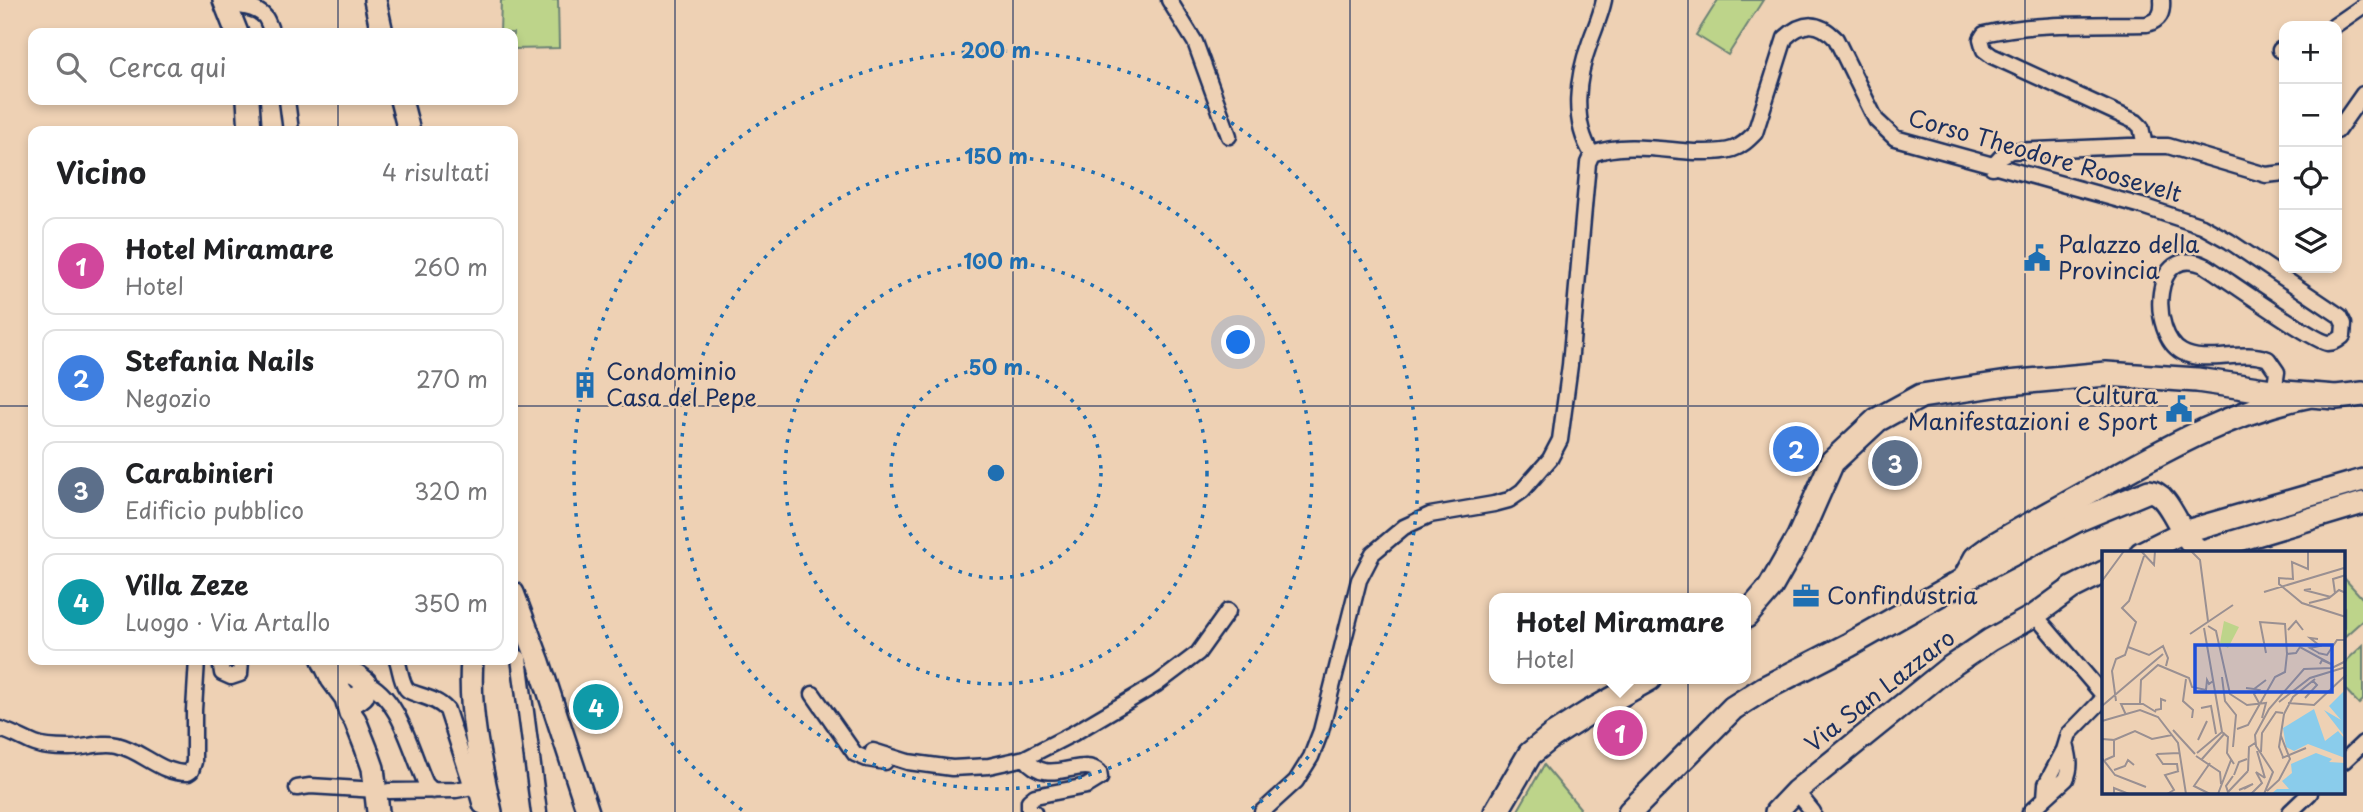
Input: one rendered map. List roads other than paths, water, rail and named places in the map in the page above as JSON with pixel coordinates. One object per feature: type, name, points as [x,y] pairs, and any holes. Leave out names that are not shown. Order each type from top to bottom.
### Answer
[{"type":"main road","points":[[1751,610],[1770,588],[1799,537],[1832,462],[1877,420],[1921,397],[2008,383],[2106,374],[2197,380],[2336,397],[2363,394]]},
{"type":"main road","points":[[2256,410],[2270,401],[2274,391]]},
{"type":"main road","points":[[1630,812],[1733,708],[1964,580],[2022,528],[2165,448],[2214,425],[2311,395]]},
{"type":"main road","points":[[1496,812],[1530,754],[1588,713],[1640,684]]},
{"type":"street","points":[[375,0],[381,28]]},
{"type":"street","points":[[1169,0],[1195,43],[1229,136]]},
{"type":"street","points":[[1262,812],[1296,781],[1311,757],[1321,731],[1359,580],[1373,554],[1404,527],[1430,515],[1509,500],[1522,491],[1543,467],[1560,440],[1588,163],[1592,154],[1579,118],[1579,79],[1604,0]]},
{"type":"street","points":[[2144,146],[2141,127],[2136,122],[1992,56],[1984,50],[1981,39],[1984,34],[2022,29],[2147,24],[2159,18],[2163,10],[2162,0]]},
{"type":"street","points":[[225,3],[235,28]]},
{"type":"street","points":[[225,3],[258,12],[265,17],[270,28]]},
{"type":"street","points":[[2341,21],[2363,6]]},
{"type":"street","name":"Corso Theodore Roosevelt","points":[[1592,154],[1603,149],[1643,148],[1711,152],[1731,150],[1744,143],[1755,133],[1785,38],[1794,29],[1806,25],[1819,27],[1836,39],[1876,120],[1888,134],[1908,143],[2145,207],[2202,226],[2229,241],[2340,316],[2345,328],[2343,336],[2336,342],[2323,342],[2206,266],[2188,261],[2170,269],[2162,281],[2164,323],[2175,347],[2190,356],[2254,356],[2268,359],[2277,372],[2274,391]]},
{"type":"street","points":[[2342,124],[2363,94]]},
{"type":"street","points":[[248,105],[250,126]]},
{"type":"street","points":[[288,105],[290,126]]},
{"type":"street","points":[[402,105],[408,126]]},
{"type":"street","points":[[1992,167],[2011,151],[2168,146],[2266,175],[2279,174]]},
{"type":"street","points":[[2145,551],[2183,532],[2363,480]]},
{"type":"street","points":[[1983,562],[2149,491],[2160,495],[2198,551]]},
{"type":"street","points":[[2202,551],[2363,503]]},
{"type":"street","name":"Via San Lazzaro","points":[[1776,812],[1796,790],[1947,669],[1990,640],[2035,615],[2072,588],[2102,573]]},
{"type":"street","name":"Via San Lazzaro","points":[[2035,615],[2102,589]]},
{"type":"street","points":[[518,607],[563,732],[588,812]]},
{"type":"street","points":[[813,695],[855,754],[882,762],[908,762],[952,768],[989,766],[1025,758],[1157,684],[1198,653],[1228,611]]},
{"type":"street","points":[[2035,615],[2102,695]]},
{"type":"street","points":[[519,658],[539,812]]},
{"type":"street","points":[[0,729],[17,734],[37,745],[69,748],[118,745],[160,768],[188,773],[194,762],[197,665]]},
{"type":"street","points":[[221,665],[222,673],[231,677],[240,674],[241,665]]},
{"type":"street","points":[[327,665],[354,689],[390,703],[426,784],[433,790]]},
{"type":"street","points":[[398,665],[405,688],[409,692],[439,701],[447,710],[483,812]]},
{"type":"street","points":[[472,665],[470,683],[476,744],[491,812]]},
{"type":"street","points":[[354,689],[350,713],[383,791],[379,812]]},
{"type":"street","points":[[2030,812],[2069,773],[2066,744],[2069,734],[2102,699]]},
{"type":"street","points":[[2346,759],[2363,743]]},
{"type":"street","points":[[873,751],[908,762]]},
{"type":"street","points":[[1025,758],[1031,767],[1045,771],[1057,772],[1086,766],[1094,767],[1099,772],[1100,778],[1095,783],[1035,796],[1029,801],[1029,809],[1034,812]]},
{"type":"street","points":[[297,788],[310,786],[383,791],[472,787]]},
{"type":"street","points":[[1796,790],[1813,812]]},
{"type":"street","points":[[2290,812],[2309,794]]},
{"type":"place","name":"Palazzo della Provincia","points":[[2037,258]]},
{"type":"place","name":"Condominio Casa del Pepe","points":[[585,385]]},
{"type":"place","name":"Cultura Manifestazioni e Sport","points":[[2179,409]]},
{"type":"place","name":"Stefania Nails","points":[[1796,449]]},
{"type":"place","name":"Carabinieri","points":[[1895,463]]},
{"type":"place","name":"Confindustria","points":[[1806,596]]},
{"type":"place","name":"Villa Zeze","points":[[596,707]]},
{"type":"place","name":"Hotel Miramare","points":[[1620,733]]}]
